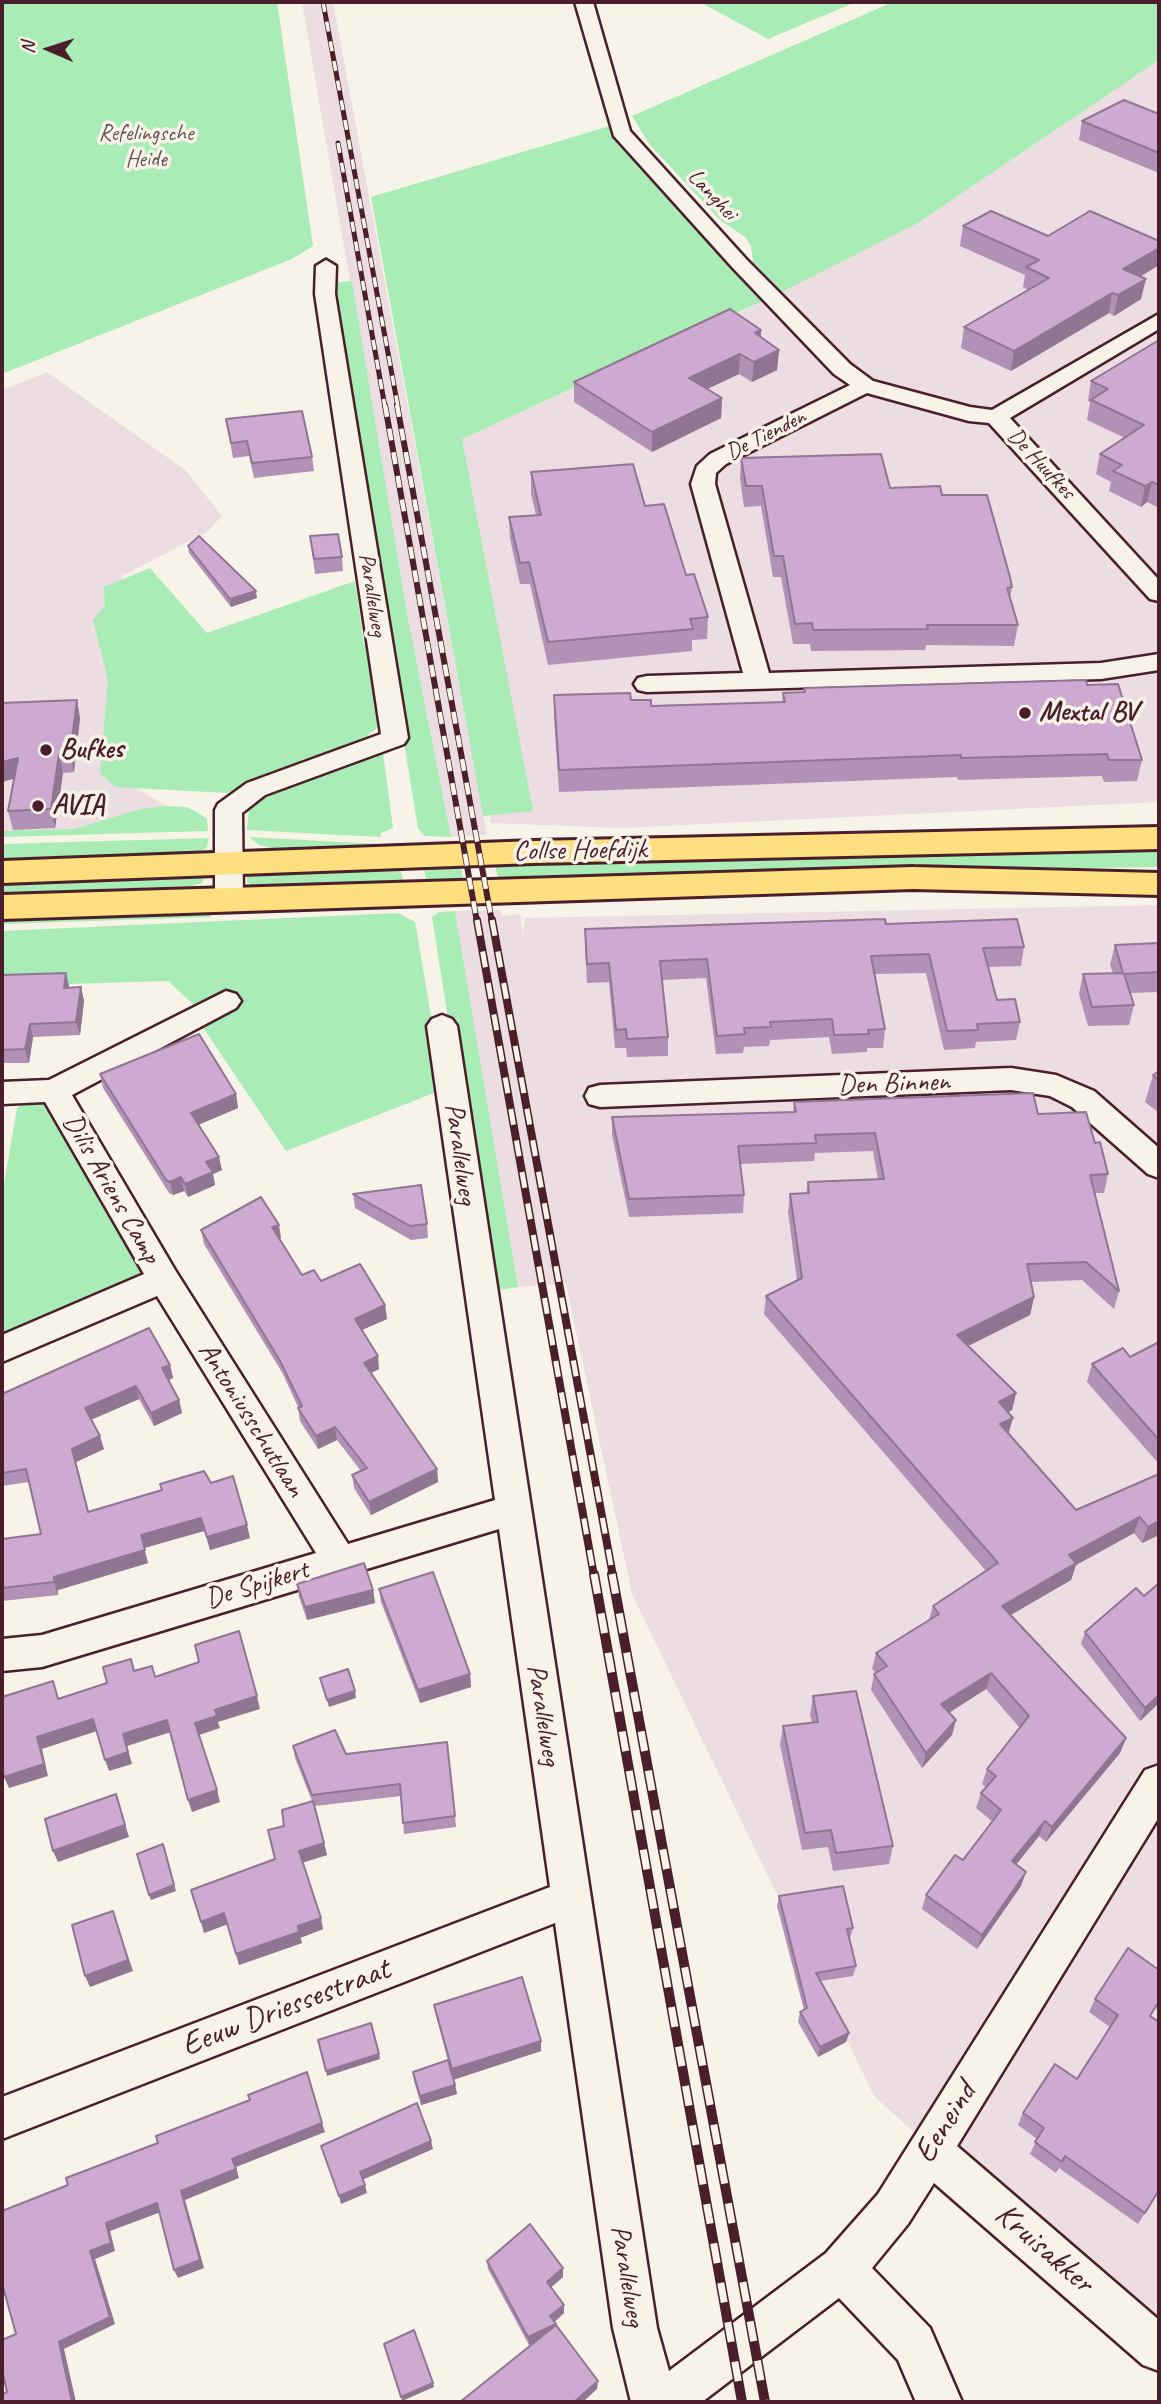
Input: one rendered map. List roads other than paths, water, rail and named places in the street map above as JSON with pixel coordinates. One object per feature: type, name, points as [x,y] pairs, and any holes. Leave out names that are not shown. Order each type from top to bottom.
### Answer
[{"type":"main road","name":"Collse Hoefdijk","points":[[2,872],[229,862],[1159,838]]},
{"type":"main road","name":"Collse Hoefdijk","points":[[1094,880],[1116,875],[1159,875]]},
{"type":"main road","name":"Collse Hoefdijk","points":[[2,907],[913,878],[1094,880],[1119,884],[1159,884]]},
{"type":"street","name":"Langhei","points":[[584,2],[621,132],[739,263],[842,369],[865,386]]},
{"type":"street","name":"Parallelweg","points":[[229,899],[228,810],[256,789],[395,738],[325,294],[326,266]]},
{"type":"street","name":"De Huufkes","points":[[1158,591],[996,416],[1159,320]]},
{"type":"street","points":[[865,386],[969,414],[996,416]]},
{"type":"street","name":"De Tienden","points":[[758,680],[703,484],[705,471],[718,459],[865,386]]},
{"type":"street","points":[[647,684],[1101,671],[1159,662]]},
{"type":"street","points":[[3,1099],[54,1091],[226,1001]]},
{"type":"street","name":"Parallelweg","points":[[442,1026],[635,2328],[654,2402]]},
{"type":"street","name":"Den Binnen","points":[[600,1096],[1011,1079],[1056,1086],[1083,1099],[1159,1166]]},
{"type":"street","name":"Dilis Ariens Camp","points":[[2,1349],[164,1279],[54,1091]]},
{"type":"street","name":"Antoniusschutlaan","points":[[164,1279],[339,1560]]},
{"type":"street","name":"De Spijkert","points":[[2,1655],[42,1651],[512,1510]]},
{"type":"street","name":"Eeneind","points":[[665,2402],[842,2269],[893,2209],[1159,1783]]},
{"type":"street","name":"Eeuw Driessestraat","points":[[2,2118],[570,1898]]},
{"type":"street","name":"Kruisakker","points":[[929,2150],[1159,2349]]},
{"type":"street","points":[[842,2269],[914,2344],[939,2402]]},
{"type":"railway","points":[[323,2],[398,407]]},
{"type":"railway","points":[[338,143],[385,407]]},
{"type":"railway","points":[[385,405],[477,922]]},
{"type":"railway","points":[[397,405],[492,922]]},
{"type":"railway","points":[[477,920],[594,1576]]},
{"type":"railway","points":[[492,920],[613,1576]]},
{"type":"railway","points":[[594,1574],[742,2402]]},
{"type":"railway","points":[[612,1574],[765,2402]]},
{"type":"place","name":"Mextal BV","points":[[1025,713]]},
{"type":"place","name":"Bufkes","points":[[46,750]]},
{"type":"place","name":"AVIA","points":[[38,806]]},
{"type":"park label","name":"Refelingsche Heide","points":[[146,147]]}]
